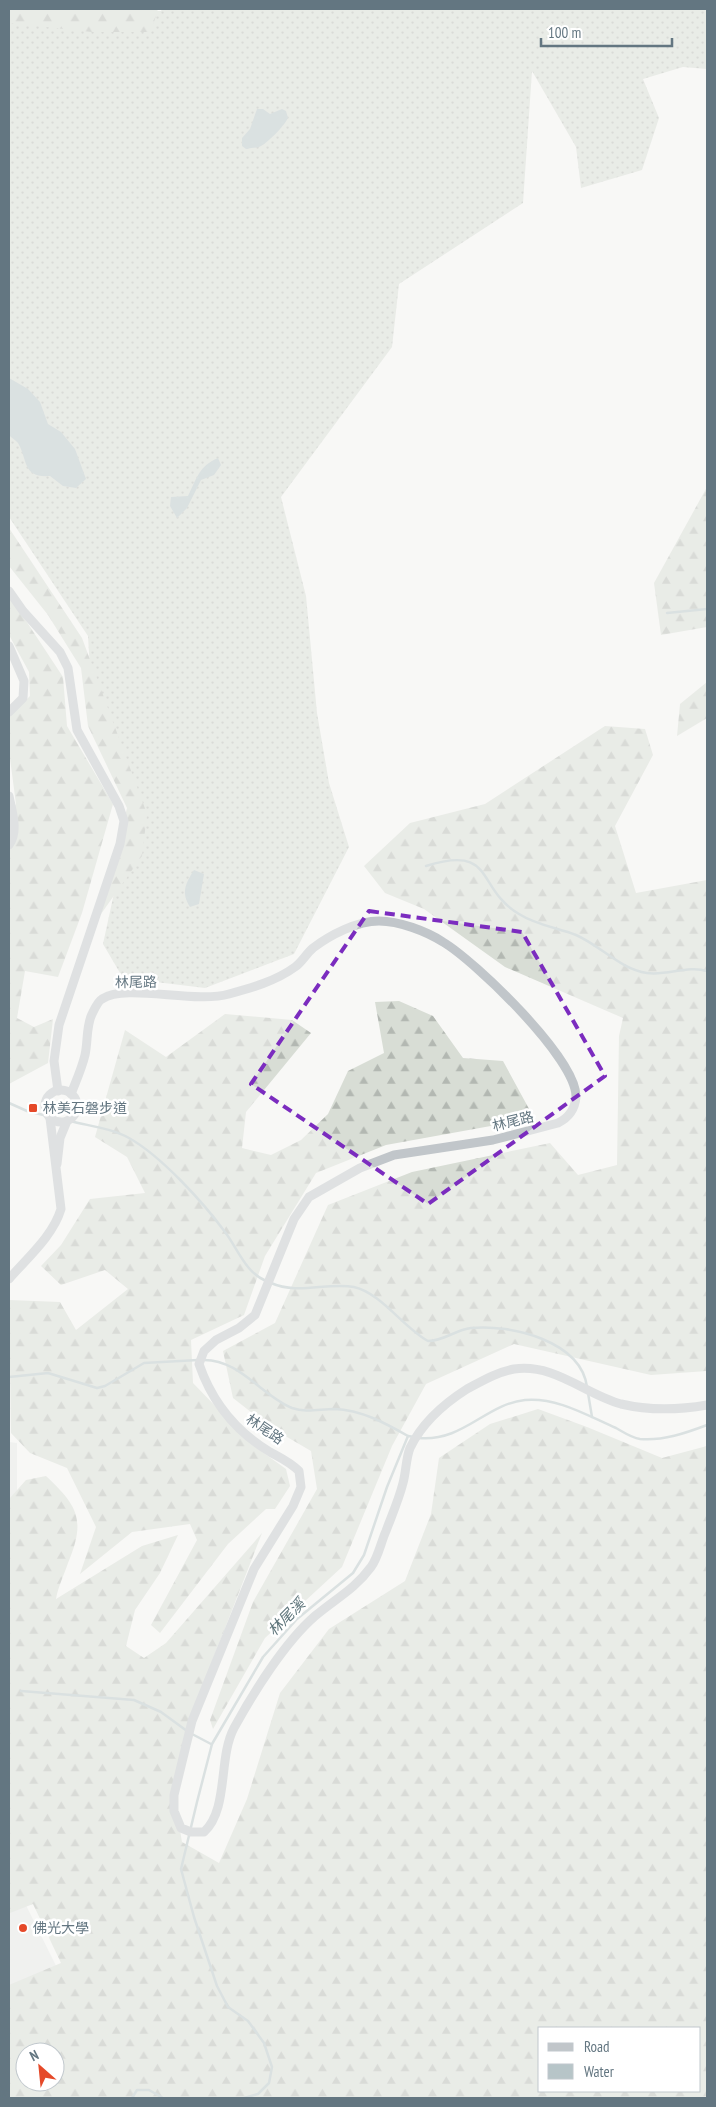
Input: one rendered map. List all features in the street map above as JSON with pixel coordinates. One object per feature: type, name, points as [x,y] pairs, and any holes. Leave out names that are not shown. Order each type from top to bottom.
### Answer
[{"type":"street","points":[[9,591],[23,611],[60,652],[68,668],[78,730],[119,806],[124,821],[120,844],[59,1025],[54,1061],[58,1090]]},
{"type":"street","points":[[9,646],[24,681],[23,698],[9,712]]},
{"type":"street","points":[[9,796],[14,825],[12,840],[9,845]]},
{"type":"street","name":"林尾路","points":[[71,1094],[85,1055],[91,1015],[101,999],[117,993],[157,994],[189,998],[223,996],[257,986],[296,967],[313,948],[334,935],[362,924],[379,921],[409,927],[443,942],[475,968],[535,1025],[560,1059],[576,1096],[568,1118],[558,1123],[493,1140],[394,1155],[352,1172],[309,1197],[294,1219],[255,1315],[204,1351],[199,1364],[209,1389],[220,1408],[236,1427],[270,1452],[288,1460],[299,1470],[301,1487],[293,1506],[254,1569],[192,1721],[174,1795],[174,1811],[181,1828],[191,1832],[204,1832],[212,1825],[217,1812],[224,1767],[233,1731],[257,1689],[288,1647],[314,1617],[344,1596],[372,1566],[403,1483],[410,1449],[426,1424],[451,1399],[490,1376],[515,1369],[556,1373],[581,1387],[620,1403],[646,1408],[676,1410],[707,1405]]},
{"type":"street","points":[[9,1279],[57,1221],[61,1209],[57,1168],[60,1138],[67,1121],[75,1114],[77,1108],[75,1098],[71,1094],[58,1090]]},
{"type":"street","points":[[57,1168],[52,1154],[50,1118],[45,1110],[46,1100],[58,1090]]},
{"type":"street","points":[[50,1118],[58,1122],[67,1121]]},
{"type":"highlighted area","points":[[369,911],[522,932],[605,1076],[428,1204],[251,1084]]},
{"type":"shaded area","points":[[9,1442],[17,1443],[17,1525],[9,1588]]},
{"type":"shaded area","name":"佛光大學","points":[[9,1871],[66,1986],[9,2018]]},
{"type":"green space","points":[[9,9],[158,9],[151,32],[92,32],[9,23]]},
{"type":"green space","points":[[162,9],[707,9],[707,69],[683,67],[643,79],[659,118],[642,170],[581,188],[576,147],[532,71],[523,203],[399,284],[392,347],[281,497],[306,596],[317,713],[329,783],[349,847],[294,954],[205,988],[123,978],[103,944],[133,805],[93,721],[88,636],[9,517],[9,12],[161,11]]},
{"type":"green space","points":[[707,487],[707,627],[661,635],[654,583]]},
{"type":"green space","points":[[9,528],[82,638],[147,814],[142,856],[101,914],[127,808],[88,726],[81,668],[48,615],[9,566]]},
{"type":"green space","points":[[9,595],[63,677],[67,726],[113,804],[82,913],[58,977],[25,971],[17,1018],[34,1027],[53,1019],[48,1063],[9,1084],[9,816],[16,804],[9,751],[9,717],[30,696],[29,672],[9,635]]},
{"type":"green space","points":[[707,682],[707,718],[677,736],[680,704]]},
{"type":"green space","points":[[605,726],[645,729],[653,755],[615,826],[636,893],[707,880],[707,1371],[651,1375],[514,1344],[426,1384],[392,1446],[342,1567],[265,1638],[213,1729],[210,1720],[253,1602],[317,1489],[311,1451],[270,1427],[233,1398],[223,1351],[275,1323],[328,1205],[412,1172],[550,1143],[578,1175],[617,1165],[619,1036],[623,1018],[505,967],[424,909],[385,893],[364,866],[410,823],[485,804]]},
{"type":"green space","points":[[399,1001],[433,1016],[463,1058],[503,1061],[534,1118],[386,1145],[316,1173],[265,1256],[244,1315],[191,1340],[193,1383],[254,1446],[286,1469],[290,1486],[275,1509],[266,1509],[228,1544],[160,1633],[151,1625],[197,1540],[190,1524],[132,1532],[80,1574],[96,1527],[67,1468],[30,1453],[11,1433],[9,1300],[60,1302],[76,1330],[128,1289],[105,1270],[61,1285],[41,1266],[61,1245],[90,1199],[145,1193],[127,1157],[95,1137],[125,1030],[166,1057],[225,1014],[292,1020],[311,1033],[246,1112],[242,1148],[271,1155],[301,1140],[328,1114],[348,1071],[384,1053],[375,1002]]},
{"type":"green space","points":[[538,1409],[662,1458],[707,1446],[707,2098],[9,2098],[9,1985],[61,1963],[33,1904],[10,1913],[9,1908],[10,1498],[26,1480],[46,1476],[72,1505],[76,1515],[77,1535],[56,1599],[142,1546],[178,1535],[160,1573],[135,1610],[126,1646],[144,1658],[166,1643],[262,1533],[192,1713],[176,1807],[182,1842],[219,1863],[247,1799],[280,1693],[329,1629],[405,1581],[431,1514],[439,1458],[490,1424]]},
{"type":"water","points":[[257,109],[263,109],[270,114],[282,109],[286,111],[288,118],[266,142],[259,147],[246,149],[242,146],[242,138],[250,129]]},
{"type":"water","points":[[9,378],[28,389],[40,402],[48,424],[61,432],[75,449],[86,479],[76,488],[63,486],[50,476],[35,474],[27,467],[18,443],[9,435]]},
{"type":"water","points":[[218,458],[221,465],[214,475],[201,480],[187,508],[177,518],[170,506],[171,497],[188,496],[196,478],[203,469]]},
{"type":"water","points":[[194,870],[204,874],[199,904],[190,907],[187,902],[185,888]]},
{"type":"waterway","points":[[667,613],[707,609]]},
{"type":"waterway","points":[[426,866],[448,861],[464,861],[475,865],[505,904],[519,914],[540,924],[576,935],[637,971],[655,974],[692,969],[707,971]]},
{"type":"waterway","points":[[9,1103],[27,1111],[64,1120]]},
{"type":"waterway","points":[[70,1121],[122,1135],[154,1156],[181,1180],[205,1207],[225,1232],[247,1266],[266,1281]]},
{"type":"waterway","points":[[271,1283],[292,1288],[354,1287],[374,1296],[410,1328],[428,1341],[434,1341],[471,1328],[505,1329],[524,1333],[558,1347],[572,1358],[582,1371],[587,1387]]},
{"type":"waterway","points":[[9,1377],[48,1373],[97,1388],[105,1386],[144,1363],[198,1360]]},
{"type":"waterway","points":[[203,1360],[216,1361],[228,1365],[292,1408],[302,1410],[334,1409],[354,1412],[382,1422],[408,1436]]},
{"type":"waterway","points":[[588,1393],[592,1417]]},
{"type":"waterway","name":"林尾溪","points":[[419,1438],[435,1438],[449,1434],[462,1429],[498,1408],[525,1400],[549,1401],[560,1404],[640,1439],[666,1438],[707,1425]]},
{"type":"waterway","name":"林尾溪","points":[[244,2098],[258,2094],[269,2083],[272,2067],[264,2043],[248,2021],[228,2007],[217,1986],[194,1917],[181,1869],[197,1802],[212,1744],[263,1657],[297,1619],[353,1573],[364,1555],[387,1487],[408,1436],[414,1437]]},
{"type":"waterway","points":[[21,1691],[134,1700],[161,1712],[187,1731]]},
{"type":"waterway","points":[[192,1734],[211,1744]]},
{"type":"waterway","name":"林尾溪","points":[[132,2098],[137,2090],[149,2090],[163,2098]]},
{"type":"place","name":"林美石磐步道","points":[[33,1108]]},
{"type":"place","name":"佛光大學","points":[[23,1928]]}]
